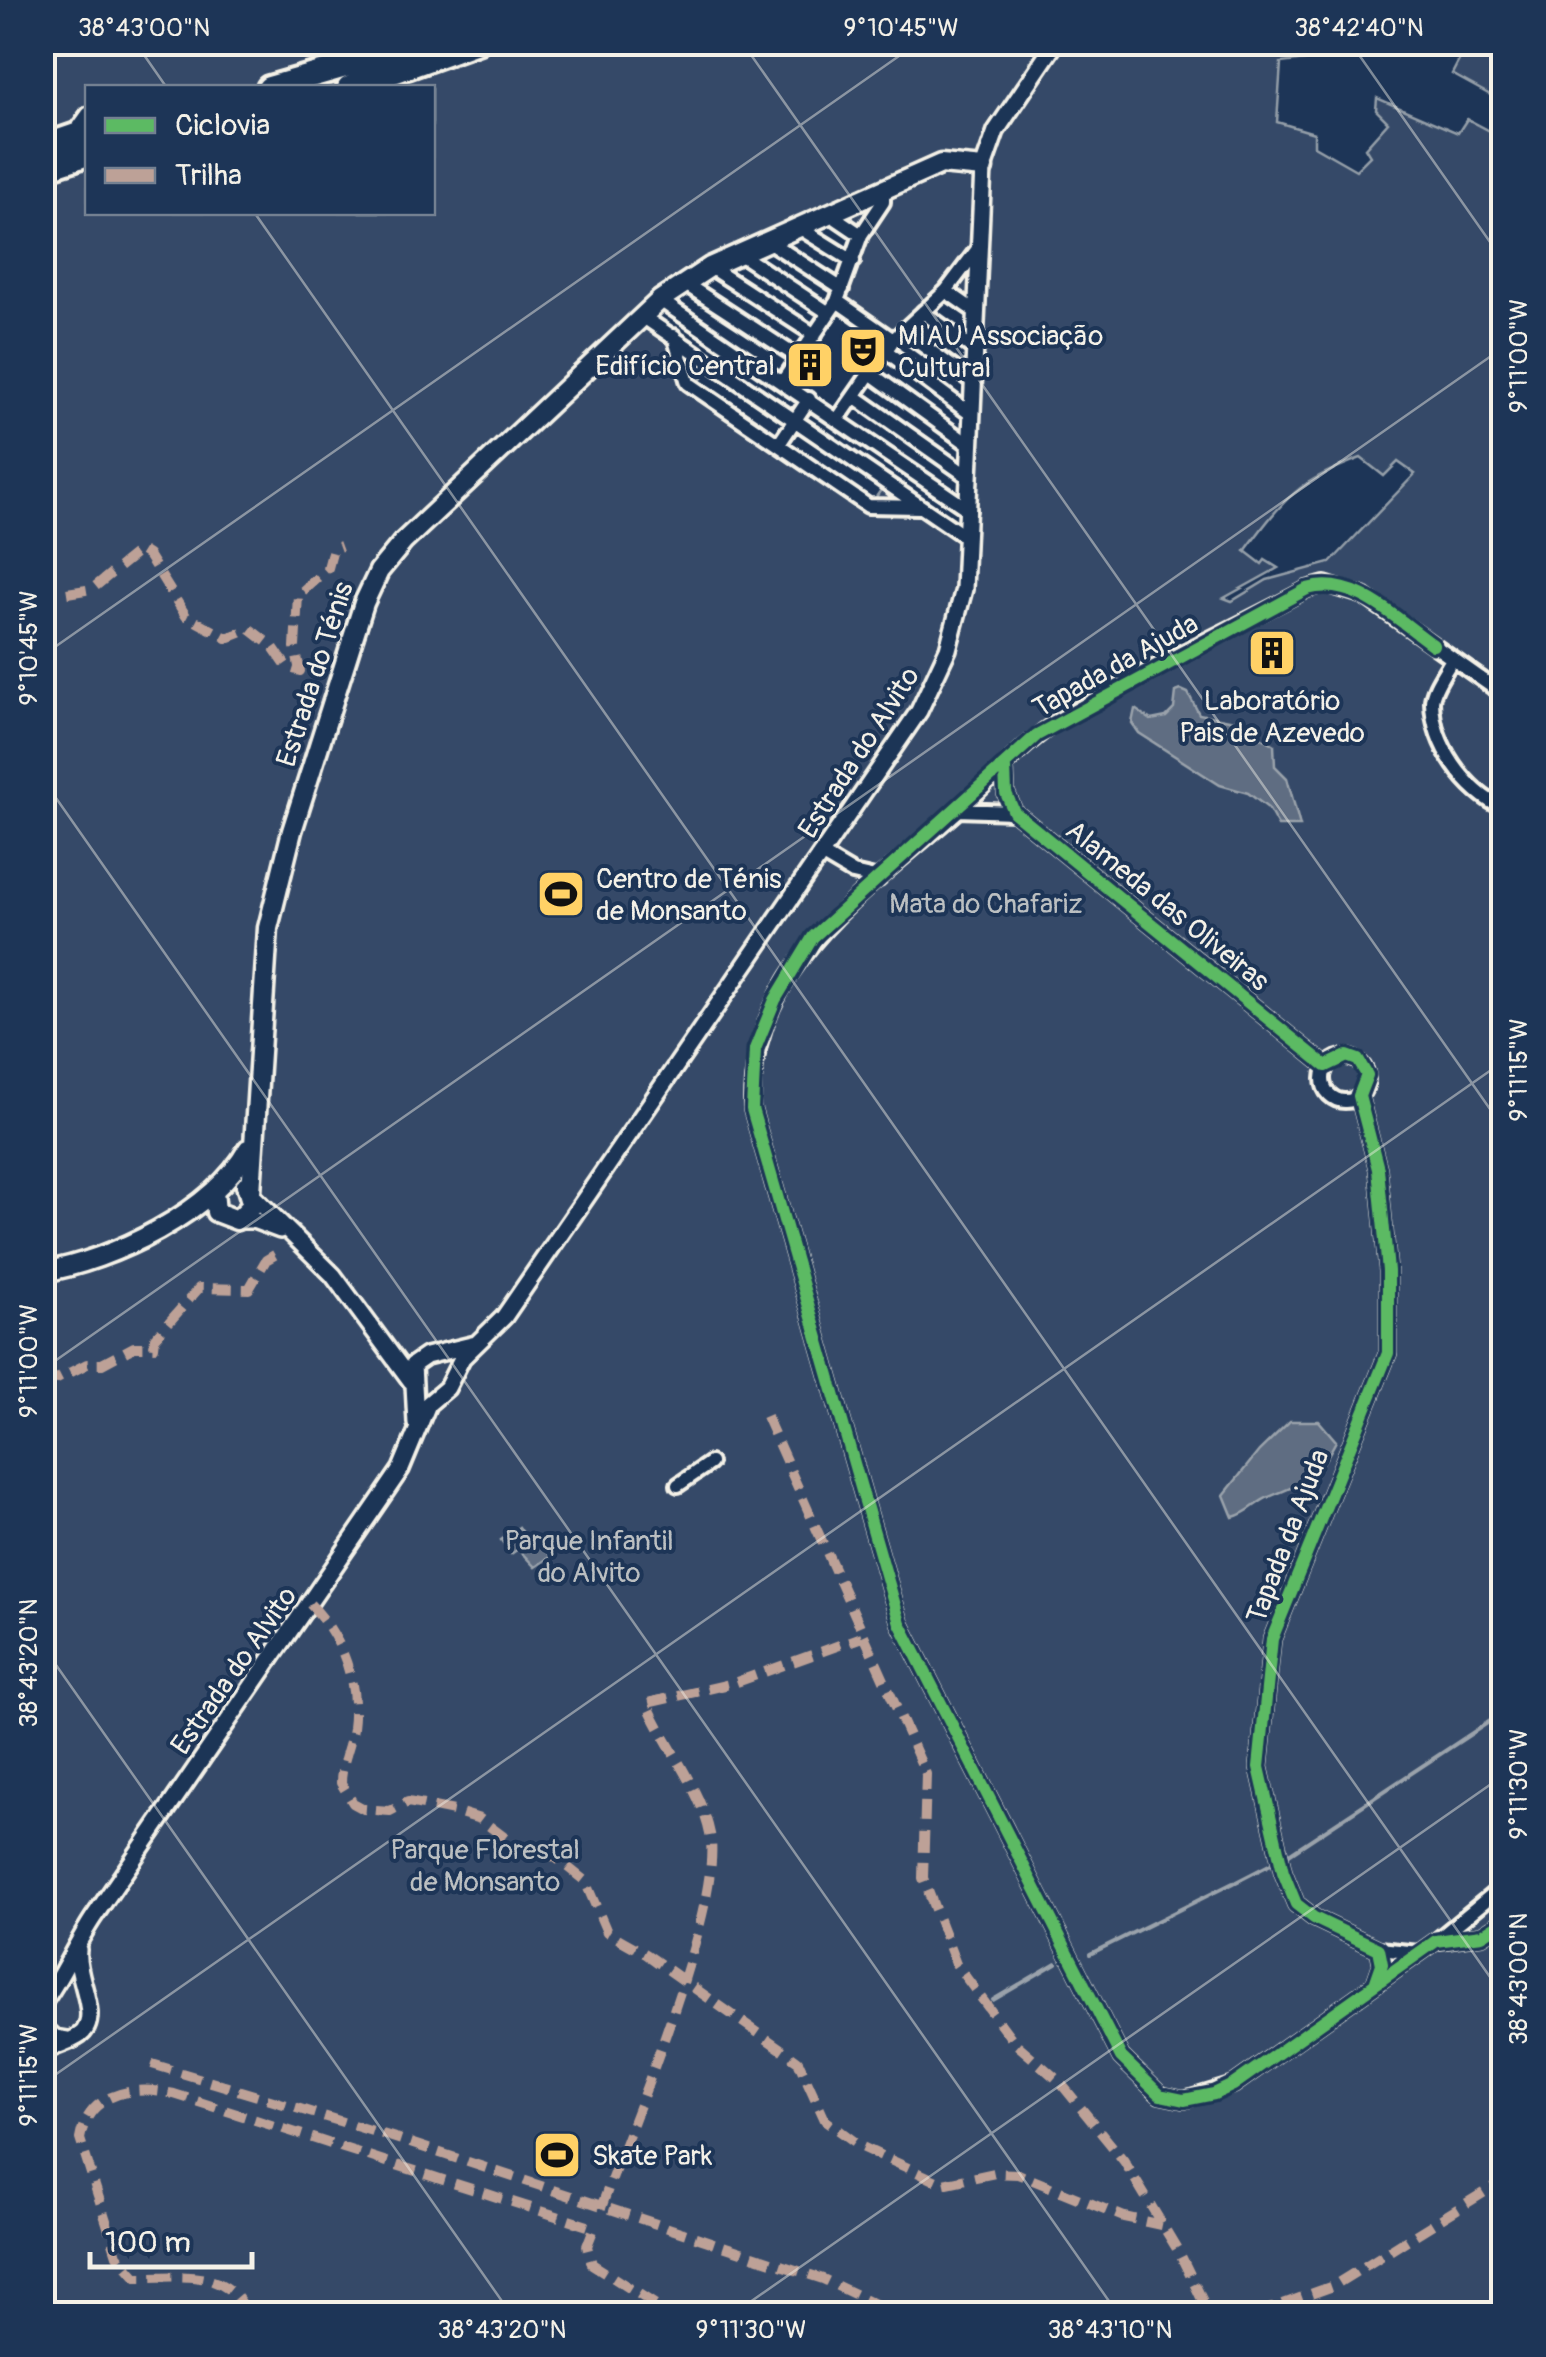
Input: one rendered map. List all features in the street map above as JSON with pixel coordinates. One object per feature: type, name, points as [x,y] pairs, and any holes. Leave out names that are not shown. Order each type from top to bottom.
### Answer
[{"type":"highway","points":[[278,85],[429,42]]},
{"type":"highway","points":[[356,85],[477,42]]},
{"type":"highway","points":[[42,147],[83,140]]},
{"type":"highway","points":[[42,180],[52,165],[83,140]]},
{"type":"main road","name":"Estrada do Ténis","points":[[251,1193],[253,1140],[261,1088],[264,970],[275,892],[370,588],[403,542],[635,321],[684,283],[768,241],[946,163],[983,168]]},
{"type":"main road","name":"Estrada do Ténis","points":[[171,1224],[218,1187],[253,1140]]},
{"type":"main road","points":[[42,1272],[171,1224],[208,1217],[231,1220],[250,1210],[251,1193],[238,1181],[218,1187],[214,1208],[231,1220]]},
{"type":"street","name":"Estrada do Alvito","points":[[46,2000],[81,1936],[401,1469],[416,1428],[438,1395],[447,1388],[476,1344],[504,1318],[821,854],[938,675],[958,619],[967,538],[983,168],[996,131],[1056,42]]},
{"type":"street","points":[[783,382],[836,301],[862,235],[883,202],[882,190]]},
{"type":"street","points":[[830,214],[862,235]]},
{"type":"street","points":[[800,228],[853,262]]},
{"type":"street","points":[[768,241],[836,301],[894,341],[973,382]]},
{"type":"street","points":[[838,419],[894,341],[946,291],[980,246]]},
{"type":"street","points":[[740,254],[836,301]]},
{"type":"street","points":[[710,268],[815,334]]},
{"type":"street","points":[[684,283],[799,358]]},
{"type":"street","points":[[946,291],[976,312]]},
{"type":"street","points":[[660,300],[969,510]]},
{"type":"street","points":[[923,312],[974,350]]},
{"type":"street","points":[[635,321],[674,336],[967,538]]},
{"type":"street","points":[[674,336],[688,383],[868,506],[923,507]]},
{"type":"street","points":[[894,341],[972,415]]},
{"type":"street","points":[[870,373],[971,446]]},
{"type":"street","points":[[854,396],[969,477]]},
{"type":"street","points":[[779,444],[809,399]]},
{"type":"street","name":"Tapada da Ajuda","points":[[1376,1984],[1234,2085],[1184,2100],[1160,2095],[1121,2056],[900,1623],[752,1108],[755,1049],[775,1000],[813,938],[1056,723],[1306,589],[1326,584],[1364,596],[1504,695]]},
{"type":"street","points":[[1452,659],[1432,699],[1443,748],[1481,795],[1504,810]]},
{"type":"street","points":[[958,810],[1014,812],[1006,793],[1005,768]]},
{"type":"street","name":"Alameda das Oliveiras","points":[[1014,812],[1326,1066]]},
{"type":"street","points":[[821,854],[853,873],[880,879]]},
{"type":"street","points":[[853,873],[854,901]]},
{"type":"street","points":[[1341,1056],[1358,1060],[1367,1075],[1359,1096],[1343,1101],[1332,1097],[1322,1082],[1326,1066],[1341,1056]]},
{"type":"street","name":"Tapada da Ajuda","points":[[1359,1096],[1378,1169],[1388,1271],[1388,1353],[1272,1639],[1258,1767],[1282,1872],[1296,1904],[1314,1918],[1379,1948],[1420,1952]]},
{"type":"street","points":[[251,1193],[333,1276],[412,1383],[426,1396],[438,1395]]},
{"type":"street","points":[[231,1220],[263,1222],[292,1236]]},
{"type":"street","points":[[379,1335],[407,1353],[429,1356],[448,1365],[451,1377]]},
{"type":"street","points":[[412,1383],[413,1365],[429,1356],[476,1344]]},
{"type":"street","name":"Estrada do Alvito","points":[[412,1383],[416,1428]]},
{"type":"street","points":[[678,1485],[710,1463]]},
{"type":"street","points":[[1376,1984],[1504,1885]]},
{"type":"street","points":[[1436,1941],[1482,1934],[1504,1920]]},
{"type":"street","points":[[42,2053],[80,2036],[88,2026],[90,2012],[76,1964],[81,1936]]},
{"type":"street","points":[[1376,1984],[1382,1964],[1379,1948]]},
{"type":"street","name":"Estrada do Alvito","points":[[46,2000],[68,1990],[85,2000]]},
{"type":"street","points":[[42,2026],[55,2038],[67,2040]]},
{"type":"green space","name":"Parque Florestal de Monsanto","points":[[1051,42],[1052,59],[1063,43],[1315,43],[1314,59],[1281,63],[1277,122],[1314,133],[1314,146],[1356,170],[1370,156],[1365,148],[1388,122],[1376,110],[1377,98],[1458,133],[1467,119],[1503,138],[1503,2314],[43,2314],[42,43]],"holes":[[[838,216],[865,235],[837,302],[896,342],[950,293],[980,314],[967,544],[883,487],[869,507],[855,505],[693,391],[708,369],[636,320],[689,281]],[[1361,458],[1384,476],[1398,462],[1415,474],[1330,563],[1267,580],[1232,601],[1224,598],[1278,568],[1265,560],[1262,564],[1245,551],[1283,504],[1307,483]]]},
{"type":"green space","points":[[1468,43],[1503,43],[1503,102],[1452,74]]},
{"type":"shaded area","points":[[1176,692],[1188,693],[1199,714],[1234,721],[1274,745],[1275,766],[1287,778],[1300,826],[1278,826],[1268,808],[1248,793],[1220,785],[1139,733],[1132,723],[1135,709],[1151,720],[1166,717],[1174,709]]},
{"type":"shaded area","points":[[1290,1421],[1319,1421],[1336,1441],[1309,1477],[1233,1517],[1224,1495],[1259,1451]]},
{"type":"shaded area","points":[[519,1527],[529,1542],[537,1537],[551,1556],[535,1567],[518,1549],[511,1554],[501,1540]]},
{"type":"waterway","points":[[1283,1858],[1504,1712]]},
{"type":"waterway","points":[[1236,1882],[1271,1864]]},
{"type":"waterway","points":[[1090,1954],[1233,1883]]},
{"type":"waterway","points":[[993,2000],[1056,1963]]},
{"type":"marked path","points":[[67,593],[92,589],[140,550],[148,555],[186,616],[227,638],[250,629],[273,647],[287,667],[300,671],[295,647],[298,595],[328,568],[333,549],[341,546]]},
{"type":"marked path","points":[[42,1374],[57,1379],[87,1364],[102,1364],[134,1347],[154,1347],[155,1338],[199,1288],[249,1289],[266,1260],[283,1250]]},
{"type":"marked path","points":[[766,1416],[926,1774],[923,1878],[956,1964],[1014,2042],[1059,2081],[1124,2161],[1180,2254],[1209,2314]]},
{"type":"marked path","points":[[310,1604],[331,1630],[350,1677],[353,1728],[341,1783],[353,1803],[364,1809],[390,1811],[408,1802],[454,1811],[480,1819],[513,1844],[555,1857],[585,1881],[607,1932],[646,1954],[798,2061],[825,2120],[862,2147],[943,2184],[995,2173],[1018,2174],[1124,2217],[1161,2225]]},
{"type":"marked path","points":[[601,2208],[689,1963],[710,1868],[710,1834],[705,1817],[647,1703],[734,1683],[862,1637]]},
{"type":"marked path","points":[[152,2064],[392,2137],[823,2279],[896,2314]]},
{"type":"marked path","points":[[247,2314],[238,2299],[214,2281],[184,2276],[136,2277],[117,2255],[80,2139],[92,2111],[102,2102],[128,2092],[174,2094],[594,2228],[587,2246],[592,2264],[670,2314]]},
{"type":"marked path","points":[[1255,2314],[1333,2286],[1504,2180]]},
{"type":"cycle path","points":[[1433,645],[1390,612],[1358,594],[1325,586],[1307,589],[1037,735],[813,937],[775,1000],[755,1049],[752,1109],[900,1623],[1121,2057],[1160,2095],[1184,2100],[1214,2094],[1233,2085],[1436,1941],[1482,1935],[1504,1921]]},
{"type":"cycle path","points":[[1005,768],[1006,793],[1014,812],[1326,1066],[1347,1056],[1358,1060],[1367,1075],[1359,1096],[1378,1169],[1388,1271],[1388,1353],[1272,1639],[1259,1767],[1283,1872],[1296,1904],[1314,1918],[1379,1949],[1382,1964],[1375,1984]]},
{"type":"place","name":"MIAU Associação Cultural","points":[[863,351]]},
{"type":"place","name":"Edifício Central","points":[[810,365]]},
{"type":"place","name":"Laboratório Pais de Azevedo","points":[[1272,653]]},
{"type":"place","name":"Centro de Ténis de Monsanto","points":[[561,894]]},
{"type":"place","name":"Skate Park","points":[[557,2155]]},
{"type":"park label","name":"Mata do Chafariz","points":[[986,903]]},
{"type":"park label","name":"Parque Infantil do Alvito","points":[[589,1556]]}]
